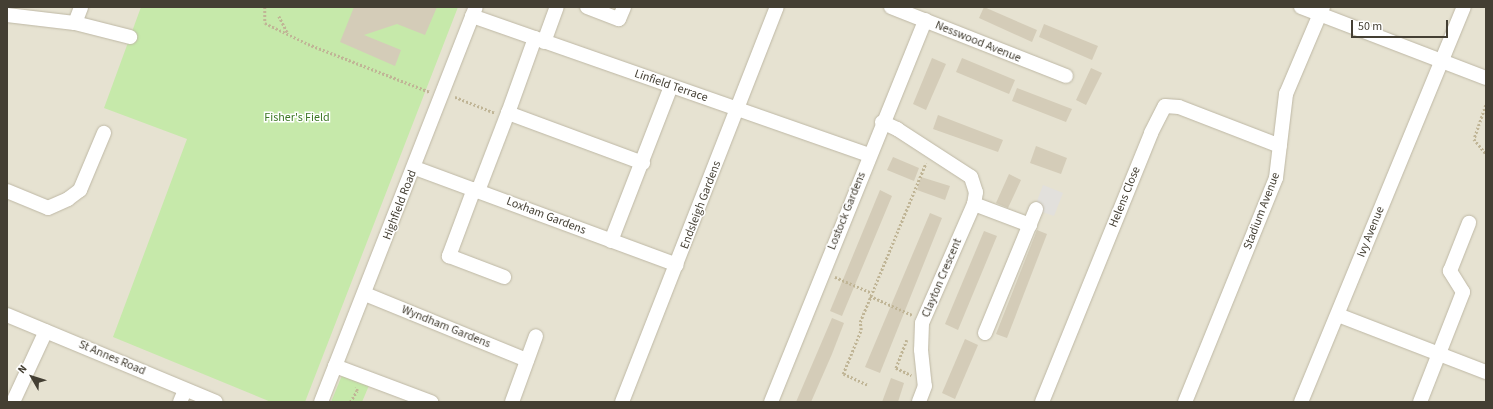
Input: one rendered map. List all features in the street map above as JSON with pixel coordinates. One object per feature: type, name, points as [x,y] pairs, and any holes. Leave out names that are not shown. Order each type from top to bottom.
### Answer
[{"type":"street","points":[[75,24],[81,7]]},
{"type":"street","points":[[504,277],[449,256],[540,40],[557,7]]},
{"type":"street","points":[[587,7],[622,13]]},
{"type":"street","name":"Endsleigh Gardens","points":[[622,402],[777,7]]},
{"type":"street","name":"Nesswood Avenue","points":[[891,7],[1066,76]]},
{"type":"street","points":[[1301,7],[1322,11],[1441,63],[1486,78]]},
{"type":"street","name":"Ivy Avenue","points":[[1302,402],[1464,7]]},
{"type":"street","name":"Stadium Avenue","points":[[1185,402],[1276,178],[1286,94],[1322,11]]},
{"type":"street","name":"Linfield Terrace","points":[[474,12],[540,40],[869,156]]},
{"type":"street","name":"Highfield Road","points":[[321,402],[415,168],[474,12]]},
{"type":"street","points":[[7,15],[75,24],[130,37]]},
{"type":"street","name":"Lostock Gardens","points":[[771,402],[882,122],[925,20]]},
{"type":"street","points":[[611,241],[643,163],[671,86]]},
{"type":"street","name":"Helens Close","points":[[1042,402],[1151,133],[1165,106],[1179,107],[1280,146]]},
{"type":"street","points":[[508,115],[643,163]]},
{"type":"street","name":"Clayton Crescent","points":[[882,122],[938,154],[971,177],[976,192],[974,204],[924,320],[921,350],[925,386],[919,402]]},
{"type":"street","points":[[7,191],[48,208],[68,200],[80,190],[104,133]]},
{"type":"street","name":"Loxham Gardens","points":[[415,168],[677,265]]},
{"type":"street","points":[[974,204],[1030,226]]},
{"type":"street","points":[[985,333],[1036,210]]},
{"type":"street","points":[[1420,402],[1463,292],[1450,271],[1469,223]]},
{"type":"street","name":"Wyndham Gardens","points":[[365,294],[527,360]]},
{"type":"street","name":"St Annes Road","points":[[7,315],[46,331],[183,396],[216,402]]},
{"type":"street","points":[[1338,315],[1486,372]]},
{"type":"street","points":[[13,402],[46,331]]},
{"type":"street","points":[[512,402],[536,336]]},
{"type":"street","points":[[336,366],[431,402]]},
{"type":"path","points":[[266,7],[265,23],[288,34],[442,95],[508,115]]},
{"type":"path","points":[[279,16],[288,34]]},
{"type":"path","points":[[1486,105],[1474,139],[1486,154]]},
{"type":"path","points":[[867,385],[844,374],[861,330],[860,322],[870,296],[924,169],[927,162],[938,154]]},
{"type":"path","points":[[823,272],[872,293]]},
{"type":"path","points":[[870,296],[924,320]]},
{"type":"shaded area","points":[[7,7],[1486,7],[1486,402],[7,402]]},
{"type":"shaded area","points":[[1043,185],[1063,193],[1054,216],[1034,209]]},
{"type":"green space","name":"Fisher's Field","points":[[141,7],[458,7],[305,402],[271,402],[113,337],[187,139],[104,108]]},
{"type":"green space","points":[[343,373],[370,383],[362,402],[331,402]]},
{"type":"building","points":[[354,7],[437,7],[425,35],[397,24],[364,35],[401,50],[395,66],[340,42]]},
{"type":"building","points":[[984,7],[1037,30],[1032,42],[979,18]]},
{"type":"building","points":[[1044,24],[1098,46],[1092,60],[1039,37]]},
{"type":"building","points":[[932,58],[946,64],[926,110],[913,104]]},
{"type":"building","points":[[962,58],[1015,80],[1009,94],[956,72]]},
{"type":"building","points":[[1091,68],[1102,73],[1086,105],[1076,100]]},
{"type":"building","points":[[1017,88],[1072,109],[1066,122],[1012,101]]},
{"type":"building","points":[[938,115],[1003,140],[998,152],[933,129]]},
{"type":"building","points":[[1036,146],[1067,158],[1061,174],[1030,163]]},
{"type":"building","points":[[893,157],[919,168],[914,181],[887,170]]},
{"type":"building","points":[[1009,174],[1021,180],[1008,208],[996,203]]},
{"type":"building","points":[[921,177],[950,186],[945,200],[917,190]]},
{"type":"building","points":[[880,190],[892,196],[842,316],[830,311]]},
{"type":"building","points":[[930,213],[942,218],[880,373],[865,367]]},
{"type":"building","points":[[1037,230],[1047,234],[1007,338],[996,334]]},
{"type":"building","points":[[984,231],[997,236],[958,330],[945,324]]},
{"type":"building","points":[[832,318],[844,323],[832,354],[811,402],[796,402]]},
{"type":"building","points":[[965,339],[978,345],[955,399],[942,393]]},
{"type":"building","points":[[891,378],[904,383],[898,402],[882,402]]}]
